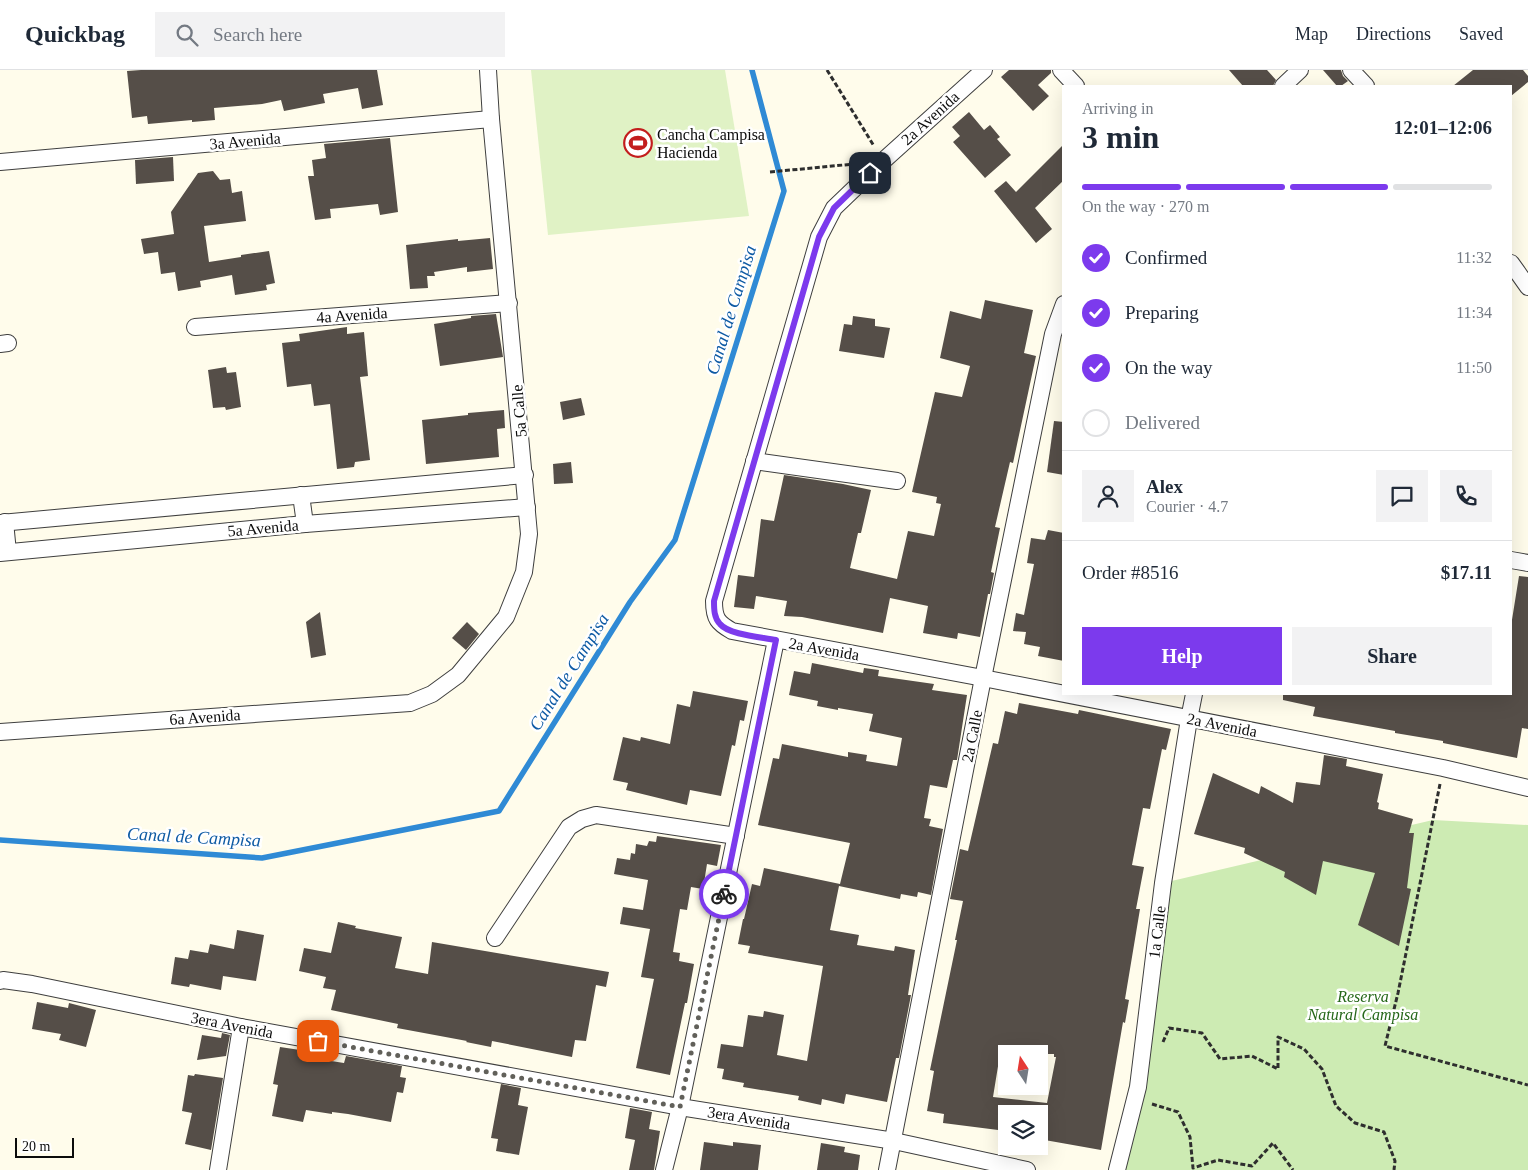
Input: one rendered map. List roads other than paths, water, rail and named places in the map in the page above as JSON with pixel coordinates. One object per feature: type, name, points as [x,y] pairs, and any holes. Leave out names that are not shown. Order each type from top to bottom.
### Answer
[{"type":"street","name":"5a Calle","points":[[410,703],[432,694],[458,675],[506,617],[524,572],[529,534],[488,70]]},
{"type":"street","name":"2a Avenida","points":[[984,70],[834,208],[819,237],[714,601],[714,612],[720,624],[732,631],[1062,694]]},
{"type":"street","points":[[1061,70],[1075,85]]},
{"type":"street","points":[[1284,85],[1300,70]]},
{"type":"street","points":[[1351,70],[1365,85]]},
{"type":"street","name":"3a Avenida","points":[[0,162],[491,119]]},
{"type":"street","points":[[1512,264],[1528,287]]},
{"type":"street","name":"4a Avenida","points":[[195,327],[509,303]]},
{"type":"street","name":"2a Calle","points":[[887,1170],[983,678],[1053,334],[1062,309]]},
{"type":"street","points":[[754,461],[897,481]]},
{"type":"street","name":"5a Avenida","points":[[2,522],[524,475]]},
{"type":"street","points":[[301,495],[305,524]]},
{"type":"street","name":"5a Avenida","points":[[4,553],[305,524],[527,508]]},
{"type":"street","points":[[2,522],[4,553]]},
{"type":"street","points":[[1512,560],[1528,562]]},
{"type":"street","points":[[664,1170],[680,1107],[776,640]]},
{"type":"street","name":"2a Avenida","points":[[1068,695],[1443,768],[1528,788]]},
{"type":"street","name":"1a Calle","points":[[1117,1170],[1138,1087],[1163,883],[1194,695]]},
{"type":"street","name":"6a Avenida","points":[[0,732],[410,703]]},
{"type":"street","points":[[495,938],[569,827],[582,819],[596,815],[736,836]]},
{"type":"street","name":"3era Avenida","points":[[0,982],[3,980],[32,984],[242,1027],[680,1107],[894,1141],[1027,1170]]},
{"type":"street","points":[[218,1170],[242,1027]]},
{"type":"waterway","name":"Canal de Campisa","points":[[0,840],[262,858],[499,811],[630,602],[675,540],[784,191],[752,70]]},
{"type":"place","name":"Cancha Campisa Hacienda","points":[[638,143]]},
{"type":"park label","name":"Reserva Natural Campisa","points":[[1363,1005]]}]
